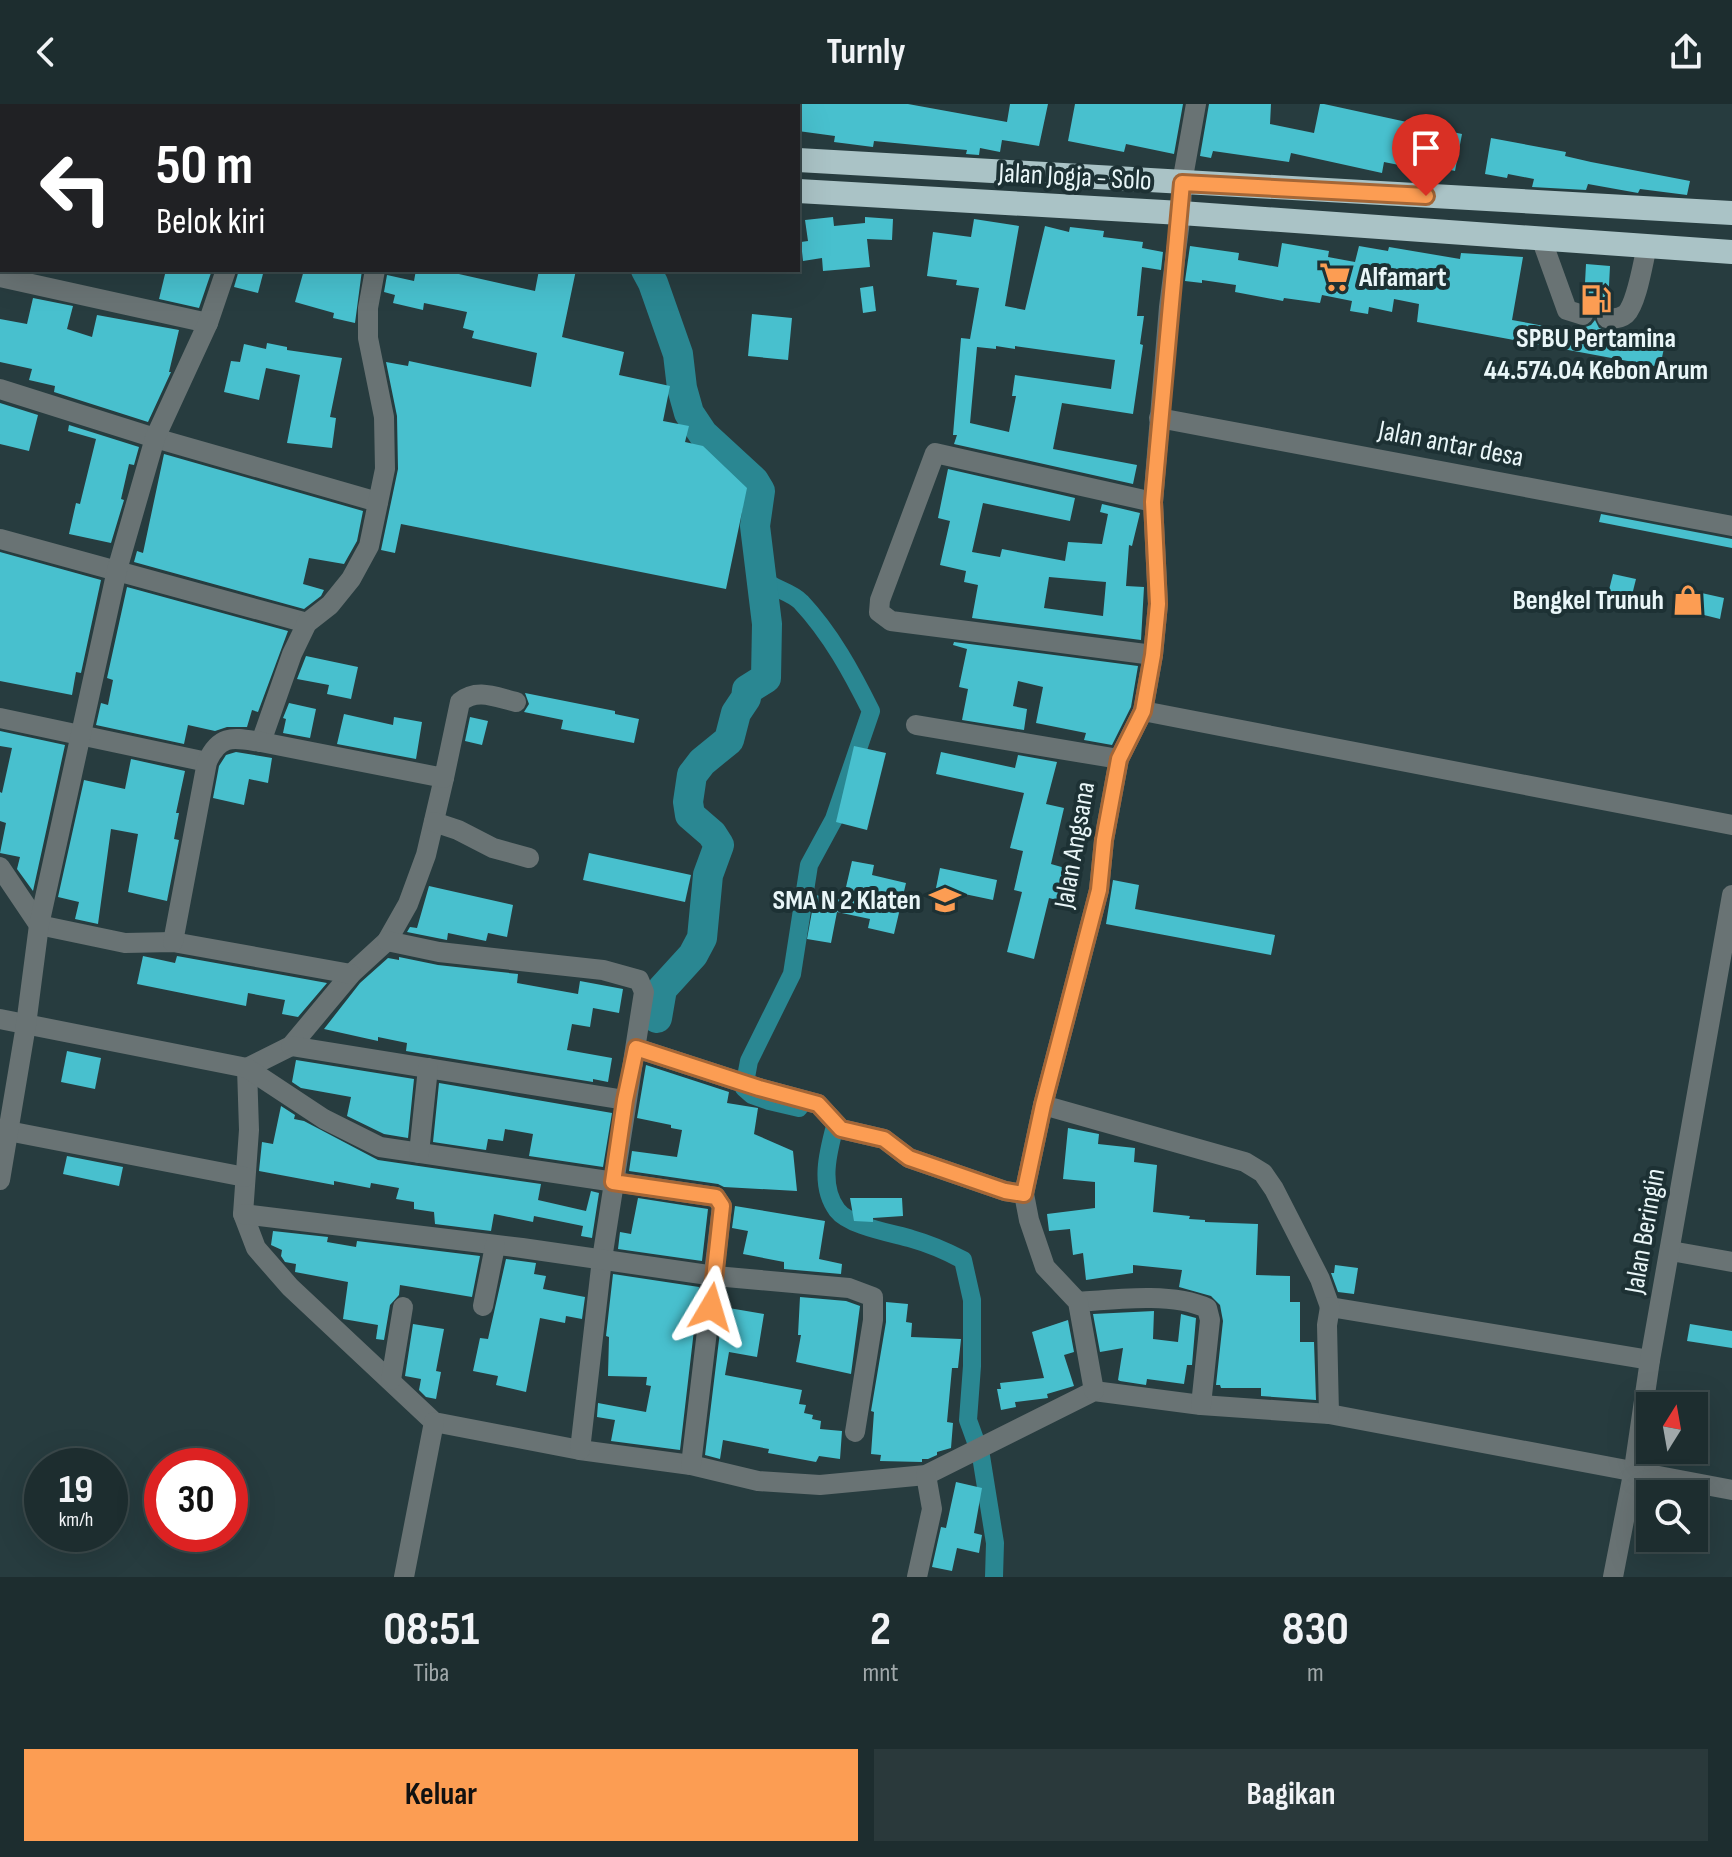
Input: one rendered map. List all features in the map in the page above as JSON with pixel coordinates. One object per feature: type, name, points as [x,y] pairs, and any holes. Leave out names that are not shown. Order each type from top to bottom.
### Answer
[{"type":"highway","name":"Jalan Jogja - Solo","points":[[800,160],[1732,213]]},
{"type":"highway","name":"Jalan Jogja - Solo","points":[[800,191],[1181,213],[1732,252]]},
{"type":"street","name":"Jalan Angsana","points":[[1024,1194],[1043,1105],[1099,890],[1104,840],[1119,759],[1143,711],[1153,655],[1158,604],[1153,502],[1159,418],[1182,183],[1196,104]]},
{"type":"street","points":[[1541,238],[1567,310],[1583,315]]},
{"type":"street","points":[[1607,318],[1617,319],[1631,305],[1647,246]]},
{"type":"street","points":[[0,1180],[39,925],[117,570],[155,438],[208,323],[225,272]]},
{"type":"street","points":[[261,742],[292,654],[307,623],[330,605],[351,579],[369,546],[385,469],[384,417],[368,338],[368,308],[375,272]]},
{"type":"street","points":[[0,277],[208,323]]},
{"type":"street","points":[[0,389],[155,438],[378,502]]},
{"type":"street","name":"Jalan antar desa","points":[[1159,418],[1732,526]]},
{"type":"street","points":[[1153,502],[935,453],[880,600],[879,612],[891,621],[1153,655]]},
{"type":"street","points":[[0,539],[307,623]]},
{"type":"street","points":[[247,1068],[291,1046],[351,974],[387,941],[408,904],[426,855],[460,702],[470,694],[481,693],[516,702]]},
{"type":"street","points":[[1143,711],[1732,825]]},
{"type":"street","points":[[0,718],[207,762]]},
{"type":"street","points":[[916,725],[1119,759]]},
{"type":"street","points":[[173,942],[207,762],[220,742],[234,738],[261,742],[444,778]]},
{"type":"street","points":[[434,822],[493,848],[529,858]]},
{"type":"street","points":[[0,867],[39,925],[125,943],[173,942],[351,974]]},
{"type":"street","name":"Jalan Beringin","points":[[1613,1577],[1732,895]]},
{"type":"street","points":[[387,941],[439,952],[603,970],[639,980],[644,992],[602,1259],[580,1450]]},
{"type":"street","points":[[0,1019],[247,1068],[304,1107],[380,1147],[716,1197],[722,1206],[691,1465]]},
{"type":"street","points":[[291,1046],[625,1100]]},
{"type":"street","points":[[636,1048],[818,1104],[841,1129],[884,1139],[909,1158],[1005,1191],[1024,1194],[1045,1267],[1078,1302],[1094,1391]]},
{"type":"street","points":[[247,1068],[249,1130],[243,1214],[256,1248],[290,1287],[434,1422],[580,1450],[691,1465],[758,1481],[820,1485],[926,1475],[1094,1391],[1201,1405],[1329,1414],[1634,1469],[1732,1490]]},
{"type":"street","points":[[419,1153],[428,1068]]},
{"type":"street","points":[[1043,1105],[1245,1162],[1263,1173],[1320,1279],[1330,1307],[1327,1325],[1329,1414]]},
{"type":"street","points":[[8,1131],[245,1177]]},
{"type":"street","points":[[243,1214],[715,1276],[849,1288],[873,1297],[873,1320],[855,1432]]},
{"type":"street","points":[[483,1306],[495,1246]]},
{"type":"street","points":[[1671,1251],[1732,1262]]},
{"type":"street","points":[[1078,1302],[1135,1298],[1196,1303],[1207,1308],[1210,1320],[1201,1405]]},
{"type":"street","points":[[391,1380],[403,1307]]},
{"type":"street","points":[[1330,1307],[1650,1360]]},
{"type":"street","points":[[404,1577],[434,1422]]},
{"type":"street","points":[[917,1577],[932,1509],[926,1475]]},
{"type":"building","points":[[800,104],[908,104],[1007,122],[1010,104],[1048,104],[1039,146],[1002,140],[1000,152],[980,148],[979,155],[966,154],[967,150],[874,141],[873,147],[834,142],[835,136],[800,131]]},
{"type":"building","points":[[1075,104],[1183,104],[1174,154],[1126,144],[1124,152],[1068,141]]},
{"type":"building","points":[[1209,104],[1271,104],[1270,124],[1314,133],[1320,104],[1324,104],[1462,134],[1455,171],[1425,164],[1424,170],[1384,162],[1382,173],[1291,153],[1289,162],[1213,151],[1211,158],[1200,156]]},
{"type":"building","points":[[1491,138],[1690,181],[1687,195],[1640,189],[1638,193],[1588,184],[1586,190],[1532,187],[1534,179],[1485,174]]},
{"type":"building","points":[[833,217],[834,226],[865,223],[865,217],[893,219],[892,240],[867,239],[870,267],[823,271],[822,258],[803,261],[801,242],[808,241],[805,220]]},
{"type":"building","points":[[974,219],[1019,226],[1005,306],[1025,310],[1045,226],[1069,232],[1070,227],[1104,231],[1103,237],[1143,242],[1142,248],[1163,252],[1161,270],[1142,267],[1137,316],[1144,316],[1140,344],[1143,345],[1133,414],[1062,403],[1053,449],[1137,465],[1133,484],[954,444],[957,435],[953,435],[961,338],[970,339],[979,288],[956,285],[957,280],[927,276],[933,232],[971,237]],"holes":[[[1015,346],[1115,360],[1111,389],[1015,375],[1012,396],[1016,396],[1009,432],[970,423],[977,347],[1015,349]]]},
{"type":"building","points":[[1282,243],[1329,251],[1328,257],[1355,262],[1359,246],[1388,251],[1389,247],[1460,259],[1461,253],[1523,257],[1512,320],[1582,333],[1583,328],[1595,320],[1599,328],[1607,331],[1607,338],[1664,348],[1660,367],[1417,322],[1419,304],[1394,299],[1392,312],[1369,307],[1368,314],[1350,311],[1352,301],[1322,295],[1320,303],[1284,298],[1283,301],[1235,292],[1236,285],[1185,281],[1190,246],[1239,253],[1238,260],[1278,267]]},
{"type":"building","points":[[1586,264],[1610,266],[1608,305],[1601,306],[1596,312],[1584,302]]},
{"type":"building","points":[[166,272],[211,272],[199,308],[159,299]]},
{"type":"building","points":[[238,272],[263,272],[258,293],[234,287]]},
{"type":"building","points":[[303,272],[362,272],[355,323],[333,318],[334,313],[295,302]]},
{"type":"building","points":[[416,272],[450,272],[535,291],[539,272],[576,272],[562,337],[624,352],[619,375],[670,386],[663,421],[689,426],[685,442],[703,446],[747,488],[726,589],[401,524],[395,553],[381,550],[398,469],[397,416],[386,362],[408,366],[409,361],[531,387],[537,353],[472,338],[474,331],[463,328],[467,312],[424,303],[423,310],[393,303],[395,295],[384,292],[387,275],[414,281]]},
{"type":"building","points":[[873,286],[876,311],[863,313],[860,288]]},
{"type":"building","points":[[33,298],[73,306],[67,329],[92,337],[97,315],[179,330],[171,372],[148,422],[54,392],[55,386],[29,380],[32,369],[0,362],[0,319],[27,324]]},
{"type":"building","points":[[752,314],[792,318],[788,360],[748,356]]},
{"type":"building","points":[[267,343],[287,347],[287,350],[342,358],[330,417],[336,418],[332,448],[287,443],[300,375],[266,368],[259,400],[224,392],[231,361],[240,362],[244,344],[266,349]]},
{"type":"building","points":[[0,403],[38,415],[29,451],[0,444]]},
{"type":"building","points":[[69,425],[139,447],[134,465],[129,464],[121,499],[124,500],[111,543],[69,534],[96,439],[68,431]]},
{"type":"building","points":[[164,454],[363,511],[357,541],[344,564],[309,558],[303,584],[324,590],[304,609],[134,562],[137,551],[143,553]]},
{"type":"building","points":[[948,469],[1075,498],[1070,521],[983,503],[972,552],[1000,557],[1002,549],[1065,561],[1068,542],[1102,544],[1108,514],[1100,512],[1102,504],[1140,513],[1132,546],[1129,545],[1126,586],[1144,587],[1141,640],[972,618],[978,585],[964,582],[966,571],[940,565],[950,521],[938,518]],"holes":[[[1049,577],[1106,582],[1103,616],[1044,608]]]},
{"type":"building","points":[[1601,514],[1732,539],[1732,548],[1599,522]]},
{"type":"building","points":[[0,552],[101,580],[81,673],[76,672],[72,695],[0,681]]},
{"type":"building","points":[[1613,574],[1636,579],[1630,603],[1607,598]]},
{"type":"building","points":[[127,587],[288,631],[258,712],[252,710],[247,727],[227,727],[215,731],[188,725],[184,744],[96,725],[101,703],[108,705],[113,680],[107,678]]},
{"type":"building","points":[[1697,592],[1724,598],[1720,619],[1692,612]]},
{"type":"building","points":[[954,642],[1138,666],[1131,707],[1112,745],[1084,740],[1086,733],[1036,723],[1043,687],[1018,681],[1013,706],[1027,709],[1024,730],[962,720],[968,689],[959,687],[967,649],[953,645]]},
{"type":"building","points":[[306,656],[358,667],[351,699],[327,694],[329,685],[297,679]]},
{"type":"building","points":[[525,693],[615,711],[615,714],[639,719],[634,743],[561,729],[563,720],[524,712],[529,704]]},
{"type":"building","points":[[289,703],[316,709],[310,738],[283,733],[286,719],[283,718]]},
{"type":"building","points":[[344,714],[393,725],[394,717],[422,722],[416,759],[337,744]]},
{"type":"building","points":[[470,717],[488,721],[482,745],[465,741]]},
{"type":"building","points":[[0,731],[65,745],[33,891],[17,869],[20,857],[0,853],[6,823],[0,821],[0,792],[12,748],[0,746]]},
{"type":"building","points":[[854,746],[886,753],[867,830],[836,822]]},
{"type":"building","points":[[236,752],[272,758],[268,783],[249,779],[244,805],[213,798],[219,766],[226,755]]},
{"type":"building","points":[[941,752],[1015,768],[1018,755],[1057,762],[1046,804],[1064,808],[1051,864],[1065,868],[1057,900],[1049,898],[1034,959],[1007,952],[1022,892],[1014,890],[1023,851],[1010,848],[1024,793],[936,774]]},
{"type":"building","points":[[131,759],[185,771],[176,813],[179,813],[174,839],[179,840],[167,901],[128,892],[138,834],[111,829],[98,924],[75,919],[79,902],[58,897],[84,780],[125,789]]},
{"type":"building","points":[[589,853],[691,875],[685,902],[583,880]]},
{"type":"building","points":[[852,861],[874,865],[872,875],[906,883],[894,934],[868,928],[870,919],[837,912],[831,943],[807,939],[815,895],[843,900]]},
{"type":"building","points":[[940,868],[997,880],[993,900],[936,888]]},
{"type":"building","points":[[1113,880],[1139,885],[1135,909],[1275,935],[1271,955],[1106,924]]},
{"type":"building","points":[[429,886],[513,905],[507,937],[488,933],[486,941],[448,933],[447,940],[407,932],[410,927],[417,928]]},
{"type":"building","points":[[143,956],[175,963],[177,956],[327,983],[298,1017],[282,1014],[285,1000],[248,993],[246,1006],[137,984]]},
{"type":"building","points":[[399,957],[438,965],[518,974],[517,983],[578,994],[580,981],[623,989],[619,1013],[593,1008],[590,1027],[572,1024],[567,1050],[612,1058],[608,1082],[406,1051],[407,1043],[378,1037],[378,1041],[324,1029],[360,983],[388,958],[399,960]]},
{"type":"building","points":[[67,1051],[101,1058],[95,1089],[61,1082]]},
{"type":"building","points":[[296,1060],[414,1079],[408,1138],[384,1134],[347,1116],[351,1097],[301,1088],[292,1082]]},
{"type":"building","points":[[646,1065],[729,1092],[727,1103],[758,1108],[754,1134],[793,1151],[797,1191],[724,1187],[629,1171],[632,1151],[677,1157],[682,1130],[637,1118]]},
{"type":"building","points":[[439,1083],[612,1113],[603,1167],[529,1156],[533,1134],[505,1129],[503,1141],[488,1139],[486,1150],[433,1142]]},
{"type":"building","points":[[281,1106],[295,1115],[294,1119],[304,1121],[378,1160],[541,1184],[538,1200],[586,1211],[591,1191],[599,1193],[592,1238],[581,1236],[583,1226],[534,1216],[533,1222],[494,1214],[491,1231],[435,1224],[434,1212],[414,1209],[414,1202],[396,1199],[399,1188],[371,1183],[370,1188],[334,1181],[334,1185],[259,1171],[262,1142],[273,1144]]},
{"type":"building","points":[[1068,1128],[1099,1134],[1098,1144],[1135,1148],[1134,1162],[1157,1165],[1153,1212],[1190,1216],[1189,1219],[1205,1222],[1258,1224],[1256,1275],[1290,1276],[1290,1302],[1300,1302],[1300,1342],[1314,1342],[1316,1400],[1261,1396],[1261,1388],[1221,1388],[1216,1385],[1223,1321],[1220,1305],[1211,1296],[1179,1287],[1182,1270],[1133,1265],[1133,1273],[1086,1280],[1083,1253],[1073,1255],[1070,1229],[1049,1231],[1047,1214],[1095,1208],[1095,1182],[1063,1179]]},
{"type":"building","points":[[67,1156],[123,1167],[119,1186],[63,1174]]},
{"type":"building","points":[[638,1198],[708,1209],[702,1261],[618,1249],[620,1232],[631,1234]]},
{"type":"building","points":[[850,1198],[902,1198],[903,1216],[873,1218],[873,1222],[854,1221]]},
{"type":"building","points":[[735,1206],[825,1221],[819,1259],[842,1264],[841,1274],[784,1269],[784,1262],[743,1254],[748,1231],[732,1228]]},
{"type":"building","points":[[273,1231],[328,1237],[327,1242],[356,1247],[357,1241],[480,1256],[472,1297],[400,1285],[399,1295],[390,1305],[384,1340],[376,1339],[378,1325],[343,1319],[348,1282],[295,1272],[296,1264],[285,1262],[281,1256],[282,1250],[271,1245]]},
{"type":"building","points":[[506,1259],[536,1263],[534,1274],[546,1276],[543,1289],[585,1297],[582,1319],[566,1316],[565,1323],[540,1318],[526,1392],[496,1385],[498,1376],[473,1371],[480,1338],[488,1339]]},
{"type":"building","points":[[1335,1265],[1358,1268],[1354,1294],[1338,1292],[1331,1273],[1334,1273]]},
{"type":"building","points":[[613,1274],[699,1287],[680,1450],[611,1441],[615,1420],[597,1417],[598,1403],[646,1412],[651,1386],[646,1385],[647,1377],[608,1376],[609,1337],[606,1336]]},
{"type":"building","points":[[800,1297],[846,1301],[860,1306],[851,1374],[796,1362],[801,1335],[798,1335]]},
{"type":"building","points":[[886,1302],[908,1304],[906,1322],[912,1323],[911,1337],[961,1339],[958,1368],[952,1368],[947,1422],[953,1423],[951,1448],[922,1459],[922,1462],[880,1461],[881,1455],[871,1454],[874,1412],[871,1411],[886,1322]]},
{"type":"building","points":[[723,1307],[764,1314],[757,1357],[729,1352],[725,1375],[802,1390],[799,1404],[806,1405],[804,1413],[821,1421],[820,1429],[842,1431],[840,1459],[819,1456],[816,1462],[723,1440],[720,1459],[705,1455]]},
{"type":"building","points":[[1154,1311],[1153,1339],[1178,1342],[1181,1314],[1196,1318],[1192,1365],[1187,1365],[1184,1384],[1147,1379],[1146,1385],[1120,1381],[1123,1348],[1100,1352],[1093,1314]]},
{"type":"building","points":[[1068,1320],[1074,1352],[1064,1355],[1074,1386],[1047,1394],[1048,1398],[1015,1402],[1016,1407],[1001,1410],[997,1389],[1001,1389],[1000,1383],[1044,1378],[1032,1332]]},
{"type":"building","points":[[413,1324],[444,1329],[436,1371],[441,1372],[436,1399],[426,1397],[419,1390],[421,1379],[405,1376]]},
{"type":"building","points":[[1690,1324],[1732,1331],[1732,1348],[1687,1341]]},
{"type":"building","points":[[956,1482],[982,1488],[974,1533],[982,1535],[979,1553],[957,1548],[952,1571],[932,1567],[941,1527],[946,1528]]},
{"type":"waterway","points":[[647,272],[678,354],[689,413],[703,434],[754,481],[760,491],[755,526],[767,624],[766,678],[747,690],[746,698],[736,713],[729,740],[702,762],[692,775],[688,802],[690,815],[712,834],[719,845],[708,875],[702,938],[693,955],[662,989],[657,1018]]},
{"type":"waterway","points":[[760,576],[796,598],[812,614],[840,654],[871,711],[834,819],[809,865],[792,974],[749,1061],[744,1088],[752,1095],[799,1108]]},
{"type":"waterway","points":[[828,1114],[835,1126],[827,1180],[831,1201],[837,1210],[861,1225],[925,1243],[963,1260],[972,1300],[968,1420],[981,1456],[995,1543],[994,1577]]},
{"type":"place","name":"Alfamart","points":[[1335,277]]},
{"type":"place","name":"SPBU Pertamina 44.574.04 Kebon Arum","points":[[1596,300]]},
{"type":"place","name":"Bengkel Trunuh","points":[[1688,600]]},
{"type":"place","name":"SMA N 2 Klaten","points":[[945,900]]},
{"type":"route","points":[[711,1307],[722,1206],[716,1197],[613,1182],[636,1048],[818,1104],[841,1129],[884,1139],[909,1158],[1005,1191],[1024,1194],[1043,1105],[1099,890],[1104,840],[1119,759],[1143,711],[1153,655],[1158,604],[1153,502],[1182,183],[1426,196]]}]
